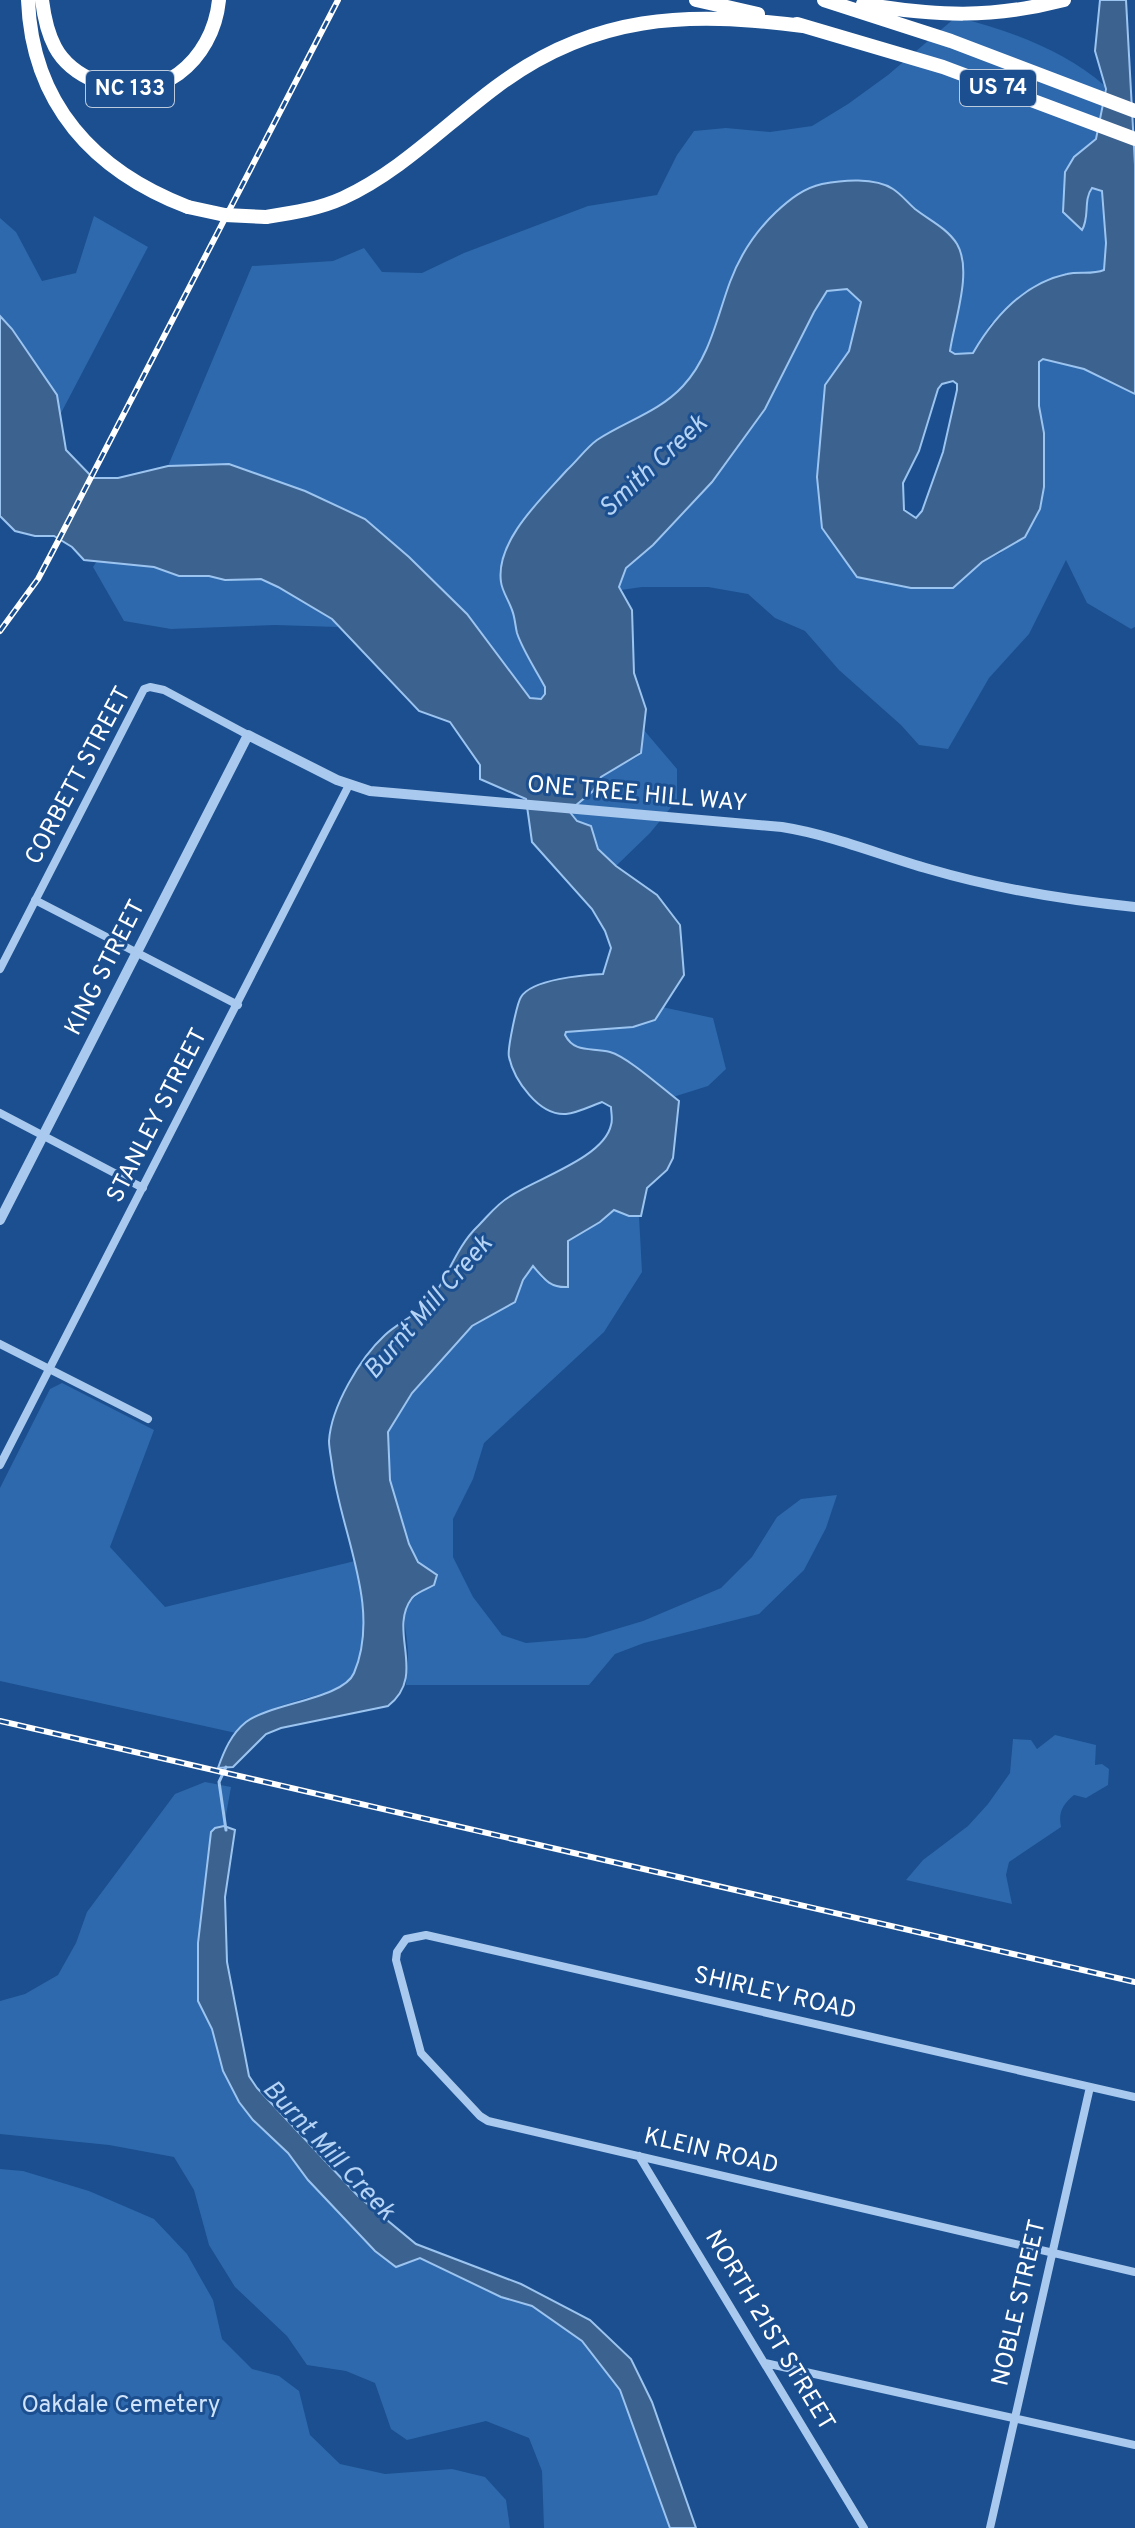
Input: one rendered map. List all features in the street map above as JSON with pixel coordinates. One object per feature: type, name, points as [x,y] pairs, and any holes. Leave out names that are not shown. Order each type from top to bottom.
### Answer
[{"type":"highway","points":[[28,0],[31,37],[39,67],[53,97],[74,129],[98,156],[156,195],[188,207],[225,215],[266,217],[304,211],[341,199],[373,182],[497,86],[537,59],[575,42],[647,21],[685,18],[752,19],[803,26]]},
{"type":"highway","name":"NC 133","points":[[42,0],[49,33],[56,50],[68,64],[93,81],[128,89],[158,85],[190,65],[209,40],[219,0]]},
{"type":"highway","name":"US 74","points":[[696,0],[860,41],[943,67],[1135,139]]},
{"type":"highway","name":"US 74","points":[[824,0],[870,10],[1135,111]]},
{"type":"highway","points":[[839,0],[870,10],[984,15],[1064,0]]},
{"type":"street","name":"ONE TREE HILL WAY","points":[[150,687],[164,690],[349,785],[385,793],[782,827],[971,880],[1082,902],[1135,907]]},
{"type":"street","name":"CORBETT STREET","points":[[0,969],[140,694],[150,687]]},
{"type":"street","name":"KING STREET","points":[[0,1220],[248,735]]},
{"type":"street","name":"STANLEY STREET","points":[[0,1465],[349,785]]},
{"type":"street","points":[[35,900],[238,1005]]},
{"type":"street","points":[[0,1113],[143,1188]]},
{"type":"street","points":[[0,1344],[148,1419]]},
{"type":"street","name":"SHIRLEY ROAD","points":[[406,1939],[426,1935],[1135,2097]]},
{"type":"street","name":"KLEIN ROAD","points":[[406,1939],[397,1952],[396,1960],[421,2053],[488,2121],[1135,2272]]},
{"type":"street","name":"NOBLE STREET","points":[[990,2528],[1090,2087]]},
{"type":"street","name":"NORTH 21ST STREET","points":[[639,2156],[864,2528]]},
{"type":"street","points":[[765,2363],[1135,2445]]},
{"type":"green space","points":[[956,17],[1035,43],[1072,62],[1105,86],[1096,139],[1074,157],[1086,223],[1088,193],[1091,188],[1102,191],[1106,243],[1104,270],[1070,273],[991,323],[973,353],[955,354],[950,351],[962,266],[955,243],[942,229],[896,194],[872,182],[730,283],[703,358],[684,386],[659,407],[595,441],[531,509],[515,531],[505,555],[500,581],[513,612],[518,635],[545,687],[541,699],[530,699],[467,614],[365,519],[305,491],[229,464],[168,466],[252,266],[333,261],[364,248],[382,272],[422,273],[464,253],[588,206],[657,195],[677,155],[694,131],[726,128],[770,132],[812,126],[888,75]]},
{"type":"green space","points":[[94,216],[148,247],[60,415],[57,395],[13,329],[0,316],[0,218],[16,232],[42,281],[76,273]]},
{"type":"green space","points":[[847,289],[861,302],[849,351],[825,385],[817,477],[953,588],[982,562],[1001,553],[1044,433],[1039,406],[1039,362],[1042,359],[1084,369],[1135,394],[1135,627],[1131,629],[1087,603],[1066,560],[1029,634],[989,678],[948,749],[919,745],[839,670],[805,631],[775,618],[748,594],[708,587],[621,590],[619,587],[626,568],[653,545],[712,482],[765,409],[827,291]]},
{"type":"green space","points":[[97,561],[154,567],[179,576],[261,579],[332,619],[338,627],[275,625],[171,629],[124,621],[93,567]]},
{"type":"green space","points":[[643,729],[677,769],[677,800],[650,833],[616,866],[598,849],[591,826],[577,821],[569,811],[593,791],[601,777],[637,757],[641,752]]},
{"type":"green space","points":[[662,1007],[713,1018],[726,1069],[708,1086],[673,1097],[623,1059],[609,1052],[581,1049],[565,1035],[566,1032],[655,1020]]},
{"type":"green space","points":[[614,1210],[639,1216],[642,1272],[604,1332],[484,1443],[473,1479],[453,1519],[453,1557],[473,1597],[502,1635],[526,1643],[586,1638],[643,1621],[721,1588],[752,1557],[777,1517],[801,1499],[837,1495],[826,1528],[804,1570],[759,1614],[644,1643],[615,1654],[589,1685],[406,1685],[408,1653],[405,1613],[412,1599],[434,1585],[409,1545],[390,1480],[388,1432],[412,1393],[472,1326],[515,1302],[523,1280],[533,1266],[543,1280],[568,1241]]},
{"type":"green space","points":[[62,1383],[154,1430],[110,1547],[165,1607],[355,1561],[363,1623],[360,1656],[349,1683],[261,1714],[236,1733],[0,1681],[0,1488],[50,1389]]},
{"type":"green space","points":[[1055,1735],[1096,1745],[1095,1765],[1102,1764],[1109,1769],[1108,1785],[1086,1798],[1074,1795],[1062,1809],[1061,1827],[1009,1862],[1006,1875],[1012,1904],[906,1880],[923,1860],[968,1826],[988,1804],[1010,1773],[1013,1739],[1031,1740],[1037,1749]]},
{"type":"green space","points":[[205,1782],[231,1787],[224,1826],[215,1828],[198,2001],[212,2029],[224,2071],[253,2120],[288,2153],[308,2180],[375,2251],[396,2267],[420,2257],[501,2297],[532,2306],[582,2341],[620,2390],[670,2528],[544,2528],[542,2471],[529,2438],[486,2421],[407,2440],[391,2429],[375,2383],[346,2371],[307,2365],[287,2336],[235,2287],[209,2245],[194,2190],[174,2157],[109,2145],[0,2134],[0,2001],[25,1994],[58,1975],[76,1943],[87,1912],[175,1794]]},
{"type":"green space","name":"Oakdale Cemetery","points":[[0,2169],[23,2171],[89,2191],[154,2219],[187,2254],[213,2300],[222,2339],[252,2369],[279,2376],[299,2391],[310,2435],[340,2464],[385,2474],[452,2469],[485,2477],[506,2500],[510,2528],[0,2528]]},
{"type":"water","name":"Smith Creek","points":[[1100,0],[1126,0],[1135,165],[1135,394],[1084,369],[1043,359],[1039,362],[1039,406],[1044,433],[1044,487],[1040,509],[1025,537],[982,562],[953,588],[911,588],[857,577],[822,528],[817,477],[825,385],[849,351],[861,302],[847,289],[827,291],[765,409],[712,482],[653,545],[626,568],[619,587],[632,610],[634,673],[646,709],[641,753],[601,777],[593,791],[569,811],[577,821],[591,826],[598,849],[657,895],[680,925],[684,975],[655,1020],[633,1027],[566,1032],[565,1035],[579,1047],[617,1055],[679,1101],[673,1158],[667,1170],[647,1188],[641,1216],[629,1216],[614,1210],[568,1241],[568,1287],[552,1284],[533,1266],[523,1280],[515,1302],[472,1326],[412,1393],[388,1432],[390,1480],[409,1544],[418,1562],[437,1575],[434,1585],[414,1596],[405,1611],[403,1624],[407,1667],[399,1694],[388,1706],[281,1728],[266,1734],[233,1767],[218,1768],[232,1737],[246,1722],[336,1689],[354,1673],[364,1622],[356,1569],[336,1490],[330,1450],[335,1413],[348,1384],[366,1356],[385,1335],[428,1303],[464,1242],[493,1210],[521,1190],[583,1158],[606,1137],[612,1123],[611,1107],[602,1102],[566,1114],[546,1109],[522,1086],[509,1053],[521,997],[547,982],[603,974],[611,948],[592,909],[532,842],[526,799],[480,779],[480,765],[450,722],[419,711],[332,619],[261,579],[179,576],[154,567],[84,560],[72,547],[54,536],[35,536],[15,531],[0,516],[0,316],[57,395],[66,450],[93,478],[118,478],[168,466],[229,464],[305,491],[365,519],[467,614],[530,698],[541,699],[545,687],[517,633],[501,582],[505,551],[534,506],[593,443],[653,410],[674,395],[692,375],[706,350],[730,282],[744,253],[762,227],[792,198],[822,184],[868,181],[886,185],[948,233],[957,244],[963,268],[961,297],[950,351],[955,354],[973,353],[1012,303],[1038,285],[1067,274],[1104,270],[1106,243],[1102,191],[1092,188],[1089,193],[1082,230],[1063,212],[1065,172],[1074,157],[1096,139],[1106,89],[1095,51]],"holes":[[[953,381],[957,384],[943,452],[922,511],[916,518],[904,510],[903,483],[919,451],[938,389],[942,384]]]},
{"type":"water","points":[[224,1826],[235,1830],[225,1897],[227,1962],[249,2076],[257,2088],[358,2196],[416,2244],[521,2284],[590,2320],[631,2359],[652,2402],[696,2528],[670,2528],[620,2390],[582,2341],[532,2306],[501,2297],[420,2258],[396,2267],[375,2251],[239,2102],[223,2071],[212,2029],[198,2001],[198,1943],[211,1832]]},
{"type":"waterway","name":"Burnt Mill Creek","points":[[226,1767],[219,1782],[226,1830]]},
{"type":"railway","points":[[0,631],[38,579],[338,0]]},
{"type":"railway","points":[[0,1721],[1135,1982]]}]
